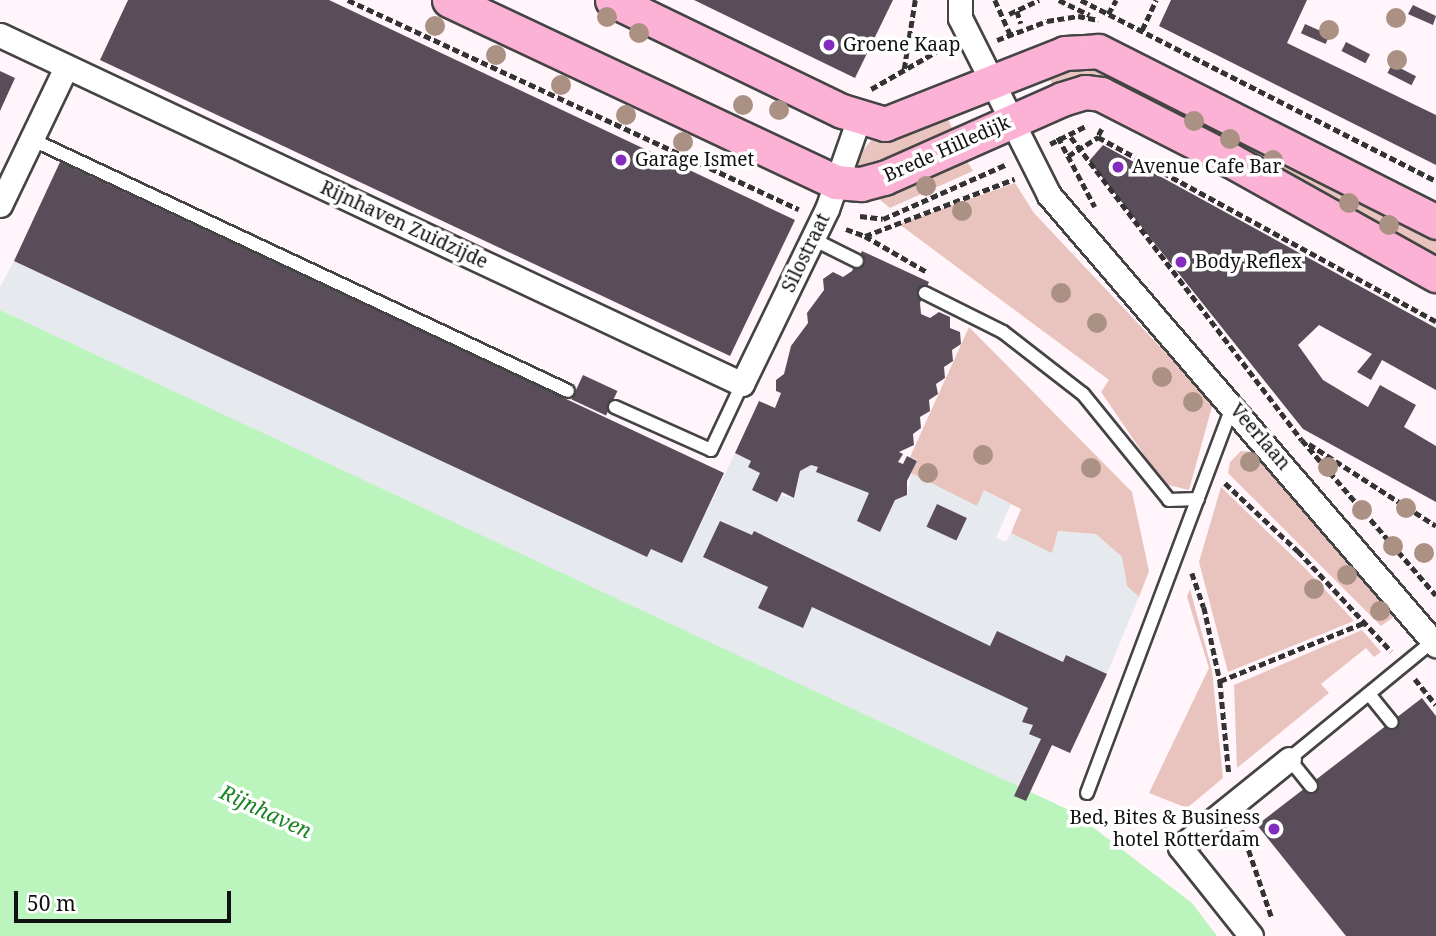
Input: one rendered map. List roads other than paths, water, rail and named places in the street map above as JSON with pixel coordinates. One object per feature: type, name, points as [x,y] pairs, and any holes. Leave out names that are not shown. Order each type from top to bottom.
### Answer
[{"type":"street","name":"Brede Hilledijk","points":[[449,0],[836,182],[861,184],[884,178],[1010,121],[1085,92],[1116,99],[1436,275]]},
{"type":"street","points":[[612,0],[862,106],[886,124],[1065,53],[1114,56],[1436,222]]},
{"type":"street","name":"Veerlaan","points":[[960,0],[960,18],[1049,195],[1233,405],[1435,643]]},
{"type":"street","name":"Rijnhaven Zuidzijde","points":[[0,35],[741,384]]},
{"type":"street","points":[[0,205],[7,174],[31,139],[66,67]]},
{"type":"street","name":"Silostraat","points":[[741,384],[813,239],[862,106]]},
{"type":"street","points":[[1251,936],[1180,847],[1289,759]]},
{"type":"lane","points":[[31,139],[568,391]]},
{"type":"lane","points":[[813,239],[857,261]]},
{"type":"lane","points":[[925,293],[1003,332],[1083,394],[1138,459],[1160,493],[1179,503],[1198,499]]},
{"type":"lane","points":[[615,407],[711,450],[741,384]]},
{"type":"lane","points":[[1087,793],[1233,405]]},
{"type":"lane","points":[[1311,786],[1289,759],[1435,643]]},
{"type":"lane","points":[[1369,694],[1392,722]]},
{"type":"water","name":"Rijnhaven","points":[[0,310],[1073,812],[1192,903],[1217,936],[0,936]]},
{"type":"place","name":"Groene Kaap","points":[[829,45]]},
{"type":"place","name":"Garage Ismet","points":[[621,160]]},
{"type":"place","name":"Avenue Cafe Bar","points":[[1118,167]]},
{"type":"place","name":"Body Reflex","points":[[1181,262]]},
{"type":"place","name":"Bed, Bites & Business hotel Rotterdam","points":[[1274,829]]}]
